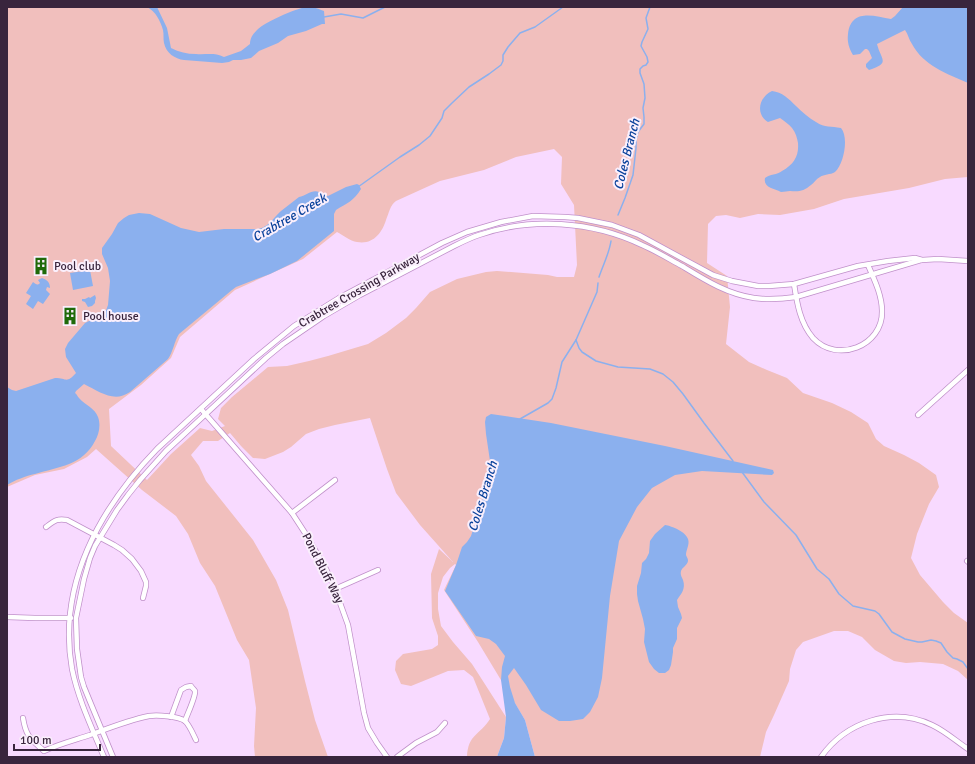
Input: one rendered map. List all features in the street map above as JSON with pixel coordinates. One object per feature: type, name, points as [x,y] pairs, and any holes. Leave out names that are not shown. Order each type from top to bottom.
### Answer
[{"type":"street","name":"Crabtree Crossing Parkway","points":[[104,757],[80,697],[72,669],[70,652],[69,618],[72,601],[78,574],[94,535],[116,498],[134,475],[158,449],[254,359],[294,326],[362,285],[442,243],[475,229],[532,216],[578,218],[612,225],[638,235],[721,278],[758,286],[794,284],[858,266],[888,261],[907,259],[968,260]]},
{"type":"street","name":"Crabtree Crossing Parkway","points":[[113,757],[91,704],[82,677],[77,649],[76,618],[86,569],[95,546],[126,498],[140,480],[166,452],[266,358],[283,344],[324,316],[360,295],[454,246],[480,235],[500,229],[527,225],[566,224],[592,228],[617,235],[641,244],[702,279],[725,290],[736,294],[763,299],[796,297],[922,260]]},
{"type":"street","points":[[794,284],[803,323],[814,339],[830,349],[838,351],[854,349],[863,346],[876,333],[882,317],[881,304],[868,264]]},
{"type":"street","points":[[918,415],[968,370]]},
{"type":"street","name":"Pond Bluff Way","points":[[201,409],[292,513],[307,536],[336,589],[350,631],[366,721],[372,736],[387,757]]},
{"type":"street","points":[[292,513],[335,480]]},
{"type":"street","points":[[46,527],[55,520],[67,520],[122,550],[138,565],[146,582],[143,598]]},
{"type":"street","points":[[336,589],[378,570]]},
{"type":"street","points":[[7,617],[76,618]]},
{"type":"street","points":[[171,717],[181,690],[191,686],[195,692],[185,721]]},
{"type":"street","points":[[23,718],[24,728],[28,736],[44,751],[94,733],[151,716],[171,717],[185,721],[190,727],[196,740]]},
{"type":"street","points":[[821,757],[831,744],[850,729],[872,720],[890,717],[922,721],[940,729],[968,749]]},
{"type":"street","points":[[397,757],[416,743],[437,732],[445,723]]},
{"type":"shaded area","points":[[7,7],[968,7],[968,177],[945,179],[909,188],[844,199],[814,209],[780,215],[758,214],[740,218],[726,215],[716,216],[708,224],[707,263],[727,276],[730,307],[726,344],[749,362],[787,378],[803,393],[832,403],[851,412],[868,423],[876,439],[884,446],[919,463],[936,475],[939,487],[929,504],[917,534],[911,558],[920,575],[943,602],[954,613],[968,623],[968,680],[958,671],[943,664],[920,662],[906,663],[894,661],[875,650],[862,637],[848,631],[834,631],[803,642],[796,650],[790,669],[789,681],[766,732],[760,757],[535,757],[525,720],[478,642],[444,590],[456,565],[455,564],[443,577],[438,593],[438,609],[441,626],[472,664],[506,717],[504,738],[497,757],[467,757],[472,739],[490,719],[473,677],[464,670],[448,671],[411,686],[401,684],[395,670],[396,661],[403,654],[432,649],[438,645],[438,636],[432,618],[431,574],[439,549],[453,562],[420,525],[396,493],[370,418],[319,429],[306,434],[283,452],[265,459],[253,458],[230,433],[218,441],[203,441],[191,455],[199,466],[206,481],[253,540],[276,580],[288,610],[315,720],[328,757],[255,757],[254,746],[256,708],[249,660],[237,640],[215,586],[200,563],[188,534],[176,516],[142,490],[96,449],[87,457],[64,469],[35,475],[7,487]],"holes":[[[554,149],[562,157],[561,184],[574,205],[577,265],[574,277],[557,277],[497,271],[457,279],[430,292],[406,318],[368,344],[309,361],[287,366],[268,367],[221,408],[218,419],[225,426],[212,431],[200,428],[171,454],[147,480],[111,446],[109,409],[141,385],[171,358],[180,337],[235,290],[303,259],[337,232],[357,242],[368,242],[372,240],[382,229],[390,209],[396,201],[440,181],[484,170],[516,157]]]},
{"type":"water","points":[[147,7],[157,7],[167,28],[171,48],[180,52],[213,54],[224,57],[241,51],[250,44],[253,35],[266,23],[301,8],[311,7],[324,11],[325,24],[288,36],[278,43],[259,51],[251,58],[222,63],[184,60],[174,57],[169,53],[165,47],[160,23],[155,14]]},
{"type":"water","points":[[903,7],[968,7],[968,83],[936,68],[922,58],[905,30],[877,44],[883,60],[882,63],[876,68],[869,70],[866,67],[866,64],[872,58],[867,49],[860,54],[853,55],[850,50],[848,34],[850,26],[854,20],[858,17],[864,16],[878,16],[891,19]]},
{"type":"water","points":[[772,91],[785,96],[806,115],[819,124],[841,128],[845,138],[843,157],[835,172],[823,175],[801,191],[781,192],[767,186],[765,181],[765,178],[790,166],[798,152],[796,136],[789,125],[780,118],[768,122],[761,115],[760,106],[762,101],[764,97]]},
{"type":"water","points":[[357,184],[361,189],[356,196],[336,210],[334,214],[334,231],[297,261],[232,290],[179,334],[168,359],[130,392],[118,397],[101,393],[84,384],[76,391],[75,393],[79,398],[97,414],[99,423],[96,438],[90,449],[84,455],[69,464],[24,477],[7,485],[7,387],[16,391],[55,378],[66,380],[76,373],[66,357],[65,349],[68,343],[85,323],[105,313],[108,305],[110,281],[108,268],[102,254],[102,248],[118,223],[129,215],[139,213],[150,214],[181,228],[199,232],[224,229],[258,229],[268,224],[281,211],[299,197],[314,191],[328,196],[346,187]]},
{"type":"water","points":[[90,270],[93,286],[73,290],[70,273]]},
{"type":"water","points":[[42,278],[47,280],[49,283],[50,288],[47,287],[46,290],[50,294],[43,304],[38,301],[33,309],[26,304],[31,296],[26,293],[33,282],[38,284],[40,283],[38,280]]},
{"type":"water","points":[[95,295],[95,303],[92,306],[88,307],[85,302],[82,301],[82,299],[90,298]]},
{"type":"water","points":[[491,414],[551,423],[665,446],[773,470],[774,473],[772,475],[702,471],[675,475],[652,488],[637,507],[619,541],[610,596],[602,678],[598,697],[590,712],[583,719],[559,721],[541,710],[514,668],[508,676],[515,703],[525,720],[535,757],[497,757],[504,738],[506,717],[501,680],[505,656],[496,644],[489,639],[476,636],[445,591],[462,547],[471,536],[491,473],[485,422],[486,417]]},
{"type":"water","points":[[665,525],[685,534],[689,543],[686,555],[688,561],[681,572],[684,583],[683,591],[677,600],[682,618],[677,628],[677,639],[673,648],[669,670],[665,673],[659,673],[649,662],[644,642],[645,629],[638,601],[637,586],[642,563],[649,553],[650,541]]},
{"type":"waterway","points":[[324,17],[341,14],[363,18],[385,7]]},
{"type":"waterway","name":"Crabtree Creek","points":[[358,187],[430,136],[442,118],[444,111],[469,87],[501,65],[503,55],[520,33],[535,27],[563,7]]},
{"type":"waterway","name":"Coles Branch","points":[[618,215],[633,175],[638,132],[644,124],[644,84],[640,69],[648,62],[641,46],[648,29],[646,18],[650,7]]},
{"type":"waterway","name":"Coles Branch","points":[[599,277],[611,241]]},
{"type":"waterway","name":"Coles Branch","points":[[520,419],[548,403],[552,399],[562,362],[576,340],[597,292],[598,283]]},
{"type":"waterway","points":[[576,340],[582,352],[596,361],[618,367],[650,369],[663,374],[673,382],[683,394],[733,461]]},
{"type":"waterway","points":[[742,472],[764,502],[796,535],[817,569],[829,579],[839,594],[853,606],[875,611],[879,614],[892,632],[905,639],[918,642],[931,640],[941,643],[953,658],[963,662],[968,669]]},
{"type":"place","name":"Pool club","points":[[41,266]]},
{"type":"place","name":"Pool house","points":[[70,316]]}]
